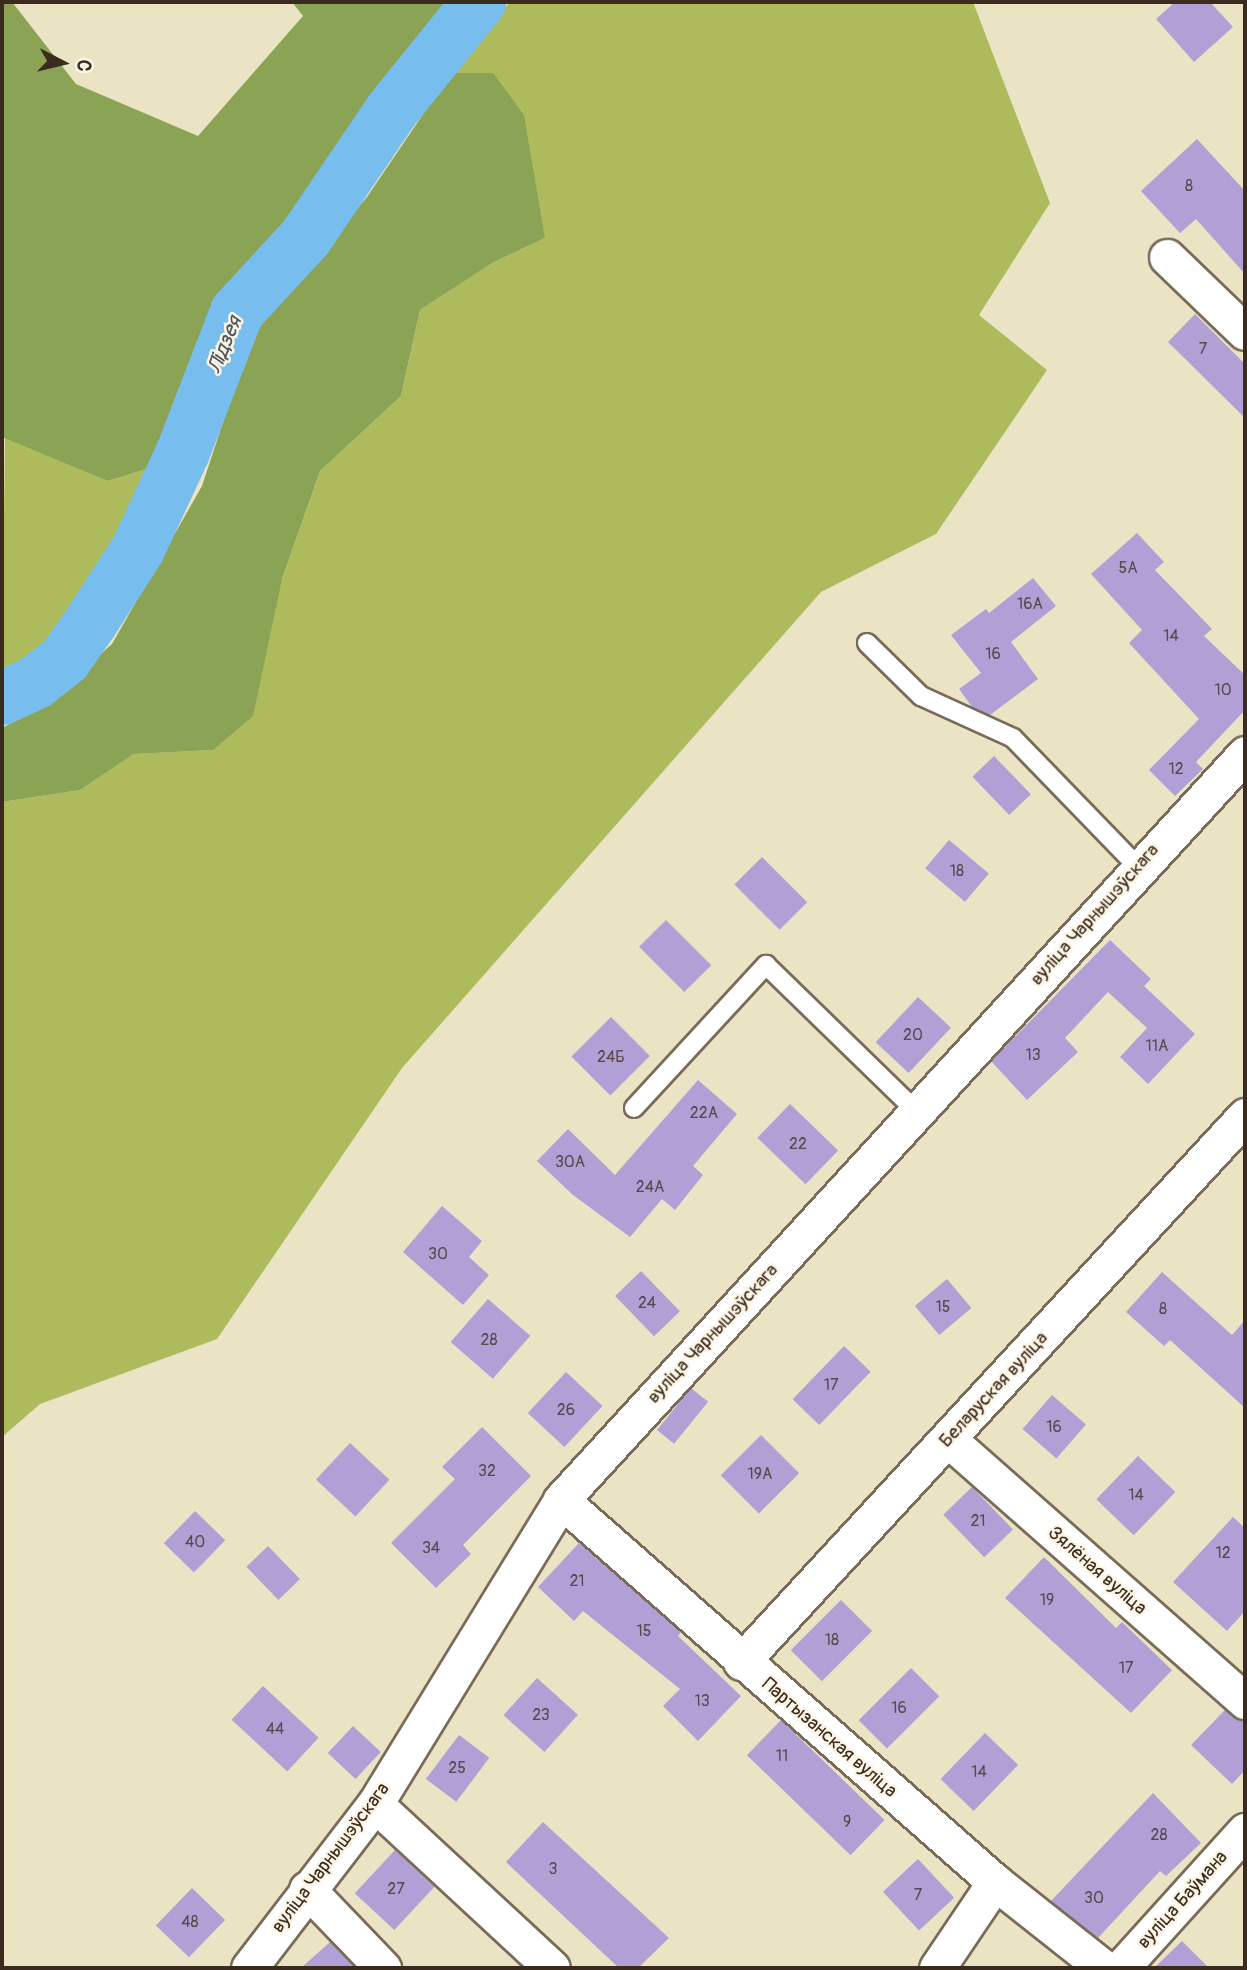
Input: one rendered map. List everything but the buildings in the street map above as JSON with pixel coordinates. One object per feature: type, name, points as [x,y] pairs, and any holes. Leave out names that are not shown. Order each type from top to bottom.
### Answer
[{"type":"street","points":[[1167,257],[1245,332]]},
{"type":"street","name":"вуліца Чарнышэўскага","points":[[249,1968],[307,1889],[375,1804],[561,1500],[1138,867],[1245,754]]},
{"type":"street","name":"Беларуская вуліца","points":[[741,1662],[949,1440],[1245,1116]]},
{"type":"street","name":"Зялёная вуліца","points":[[949,1440],[1245,1701]]},
{"type":"street","name":"Партызанская вуліца","points":[[561,1500],[741,1662],[995,1882],[1104,1968]]},
{"type":"street","points":[[375,1804],[552,1968]]},
{"type":"street","name":"вуліца Баўмана","points":[[1121,1968],[1245,1831]]},
{"type":"street","points":[[937,1968],[995,1882]]},
{"type":"street","points":[[307,1889],[383,1968]]},
{"type":"lane","points":[[867,643],[921,696],[1013,738],[1138,867]]},
{"type":"lane","points":[[634,1108],[766,965],[917,1112]]},
{"type":"green space","points":[[2,2],[12,2],[76,84],[198,136],[303,16],[292,2],[453,2],[409,51],[333,169],[211,319],[162,464],[108,481],[2,437]]},
{"type":"green space","points":[[510,2],[973,2],[1050,203],[979,315],[1047,370],[936,534],[821,592],[402,1068],[217,1339],[40,1404],[2,1437],[2,802],[80,790],[134,754],[213,750],[282,579],[320,471],[401,396],[420,310],[494,262],[545,238],[493,73],[451,73]]},
{"type":"green space","points":[[451,73],[493,73],[524,115],[545,238],[494,262],[420,310],[401,396],[320,471],[282,579],[253,716],[213,750],[134,754],[80,790],[2,802],[2,728],[41,707],[112,644],[202,486],[252,334],[367,197]]},
{"type":"green space","points":[[5,436],[108,481],[162,464],[78,621],[27,672],[2,678]]},
{"type":"waterway","name":"Лідзея","points":[[2,698],[36,682],[65,659],[91,622],[138,549],[183,452],[237,312],[306,237],[392,110],[479,2]]}]
